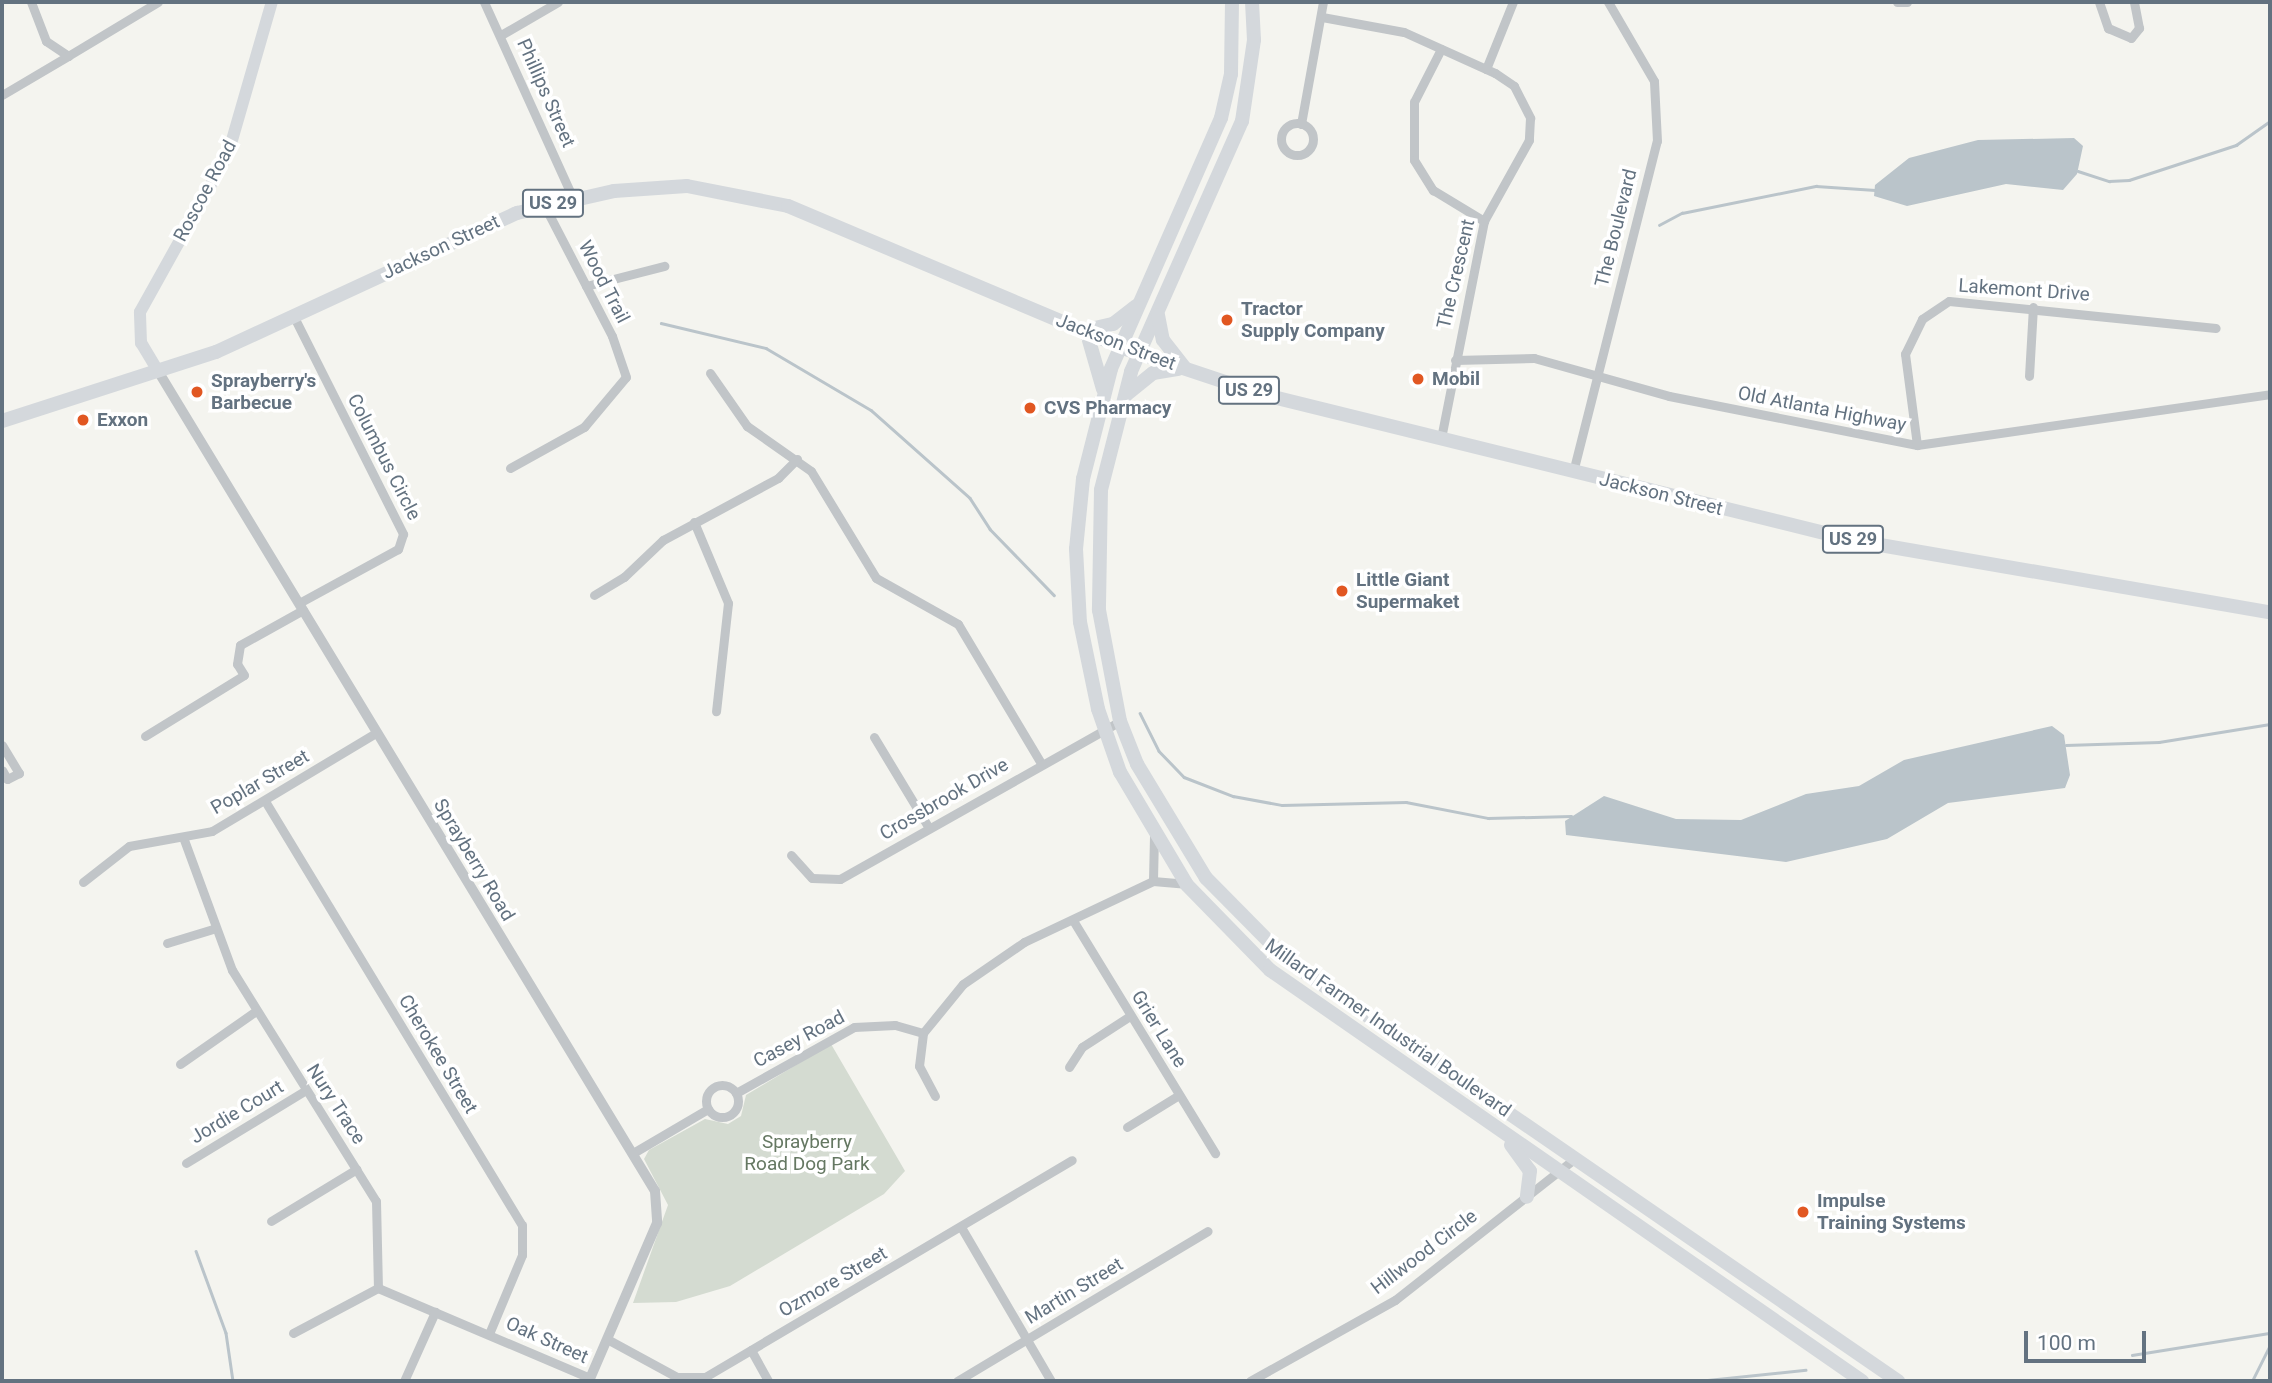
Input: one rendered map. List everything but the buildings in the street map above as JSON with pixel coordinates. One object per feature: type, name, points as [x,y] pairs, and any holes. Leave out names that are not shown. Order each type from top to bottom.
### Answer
[{"type":"main road","name":"Roscoe Road","points":[[158,372],[141,343],[140,312],[228,154],[272,2]]},
{"type":"main road","name":"Millard Farmer Industrial Boulevard","points":[[1232,2],[1231,74],[1221,118],[1120,346],[1103,393],[1083,479],[1076,573],[1083,648],[1103,727],[1154,836],[1186,884],[1270,971],[1862,1381]]},
{"type":"main road","name":"Millard Farmer Industrial Boulevard","points":[[1252,2],[1254,40],[1242,121],[1139,353],[1122,400],[1103,479],[1096,566],[1120,721],[1169,825],[1245,922],[1288,961],[1898,1381]]},
{"type":"main road","name":"Jackson Street","points":[[2,421],[158,372],[294,317],[481,226],[573,198],[674,186],[741,194],[819,218],[1120,346],[1184,369],[1441,438],[1857,541],[2270,612]]},
{"type":"main road","points":[[1103,393],[1086,330],[1113,324],[1139,303]]},
{"type":"main road","points":[[1122,400],[1144,377],[1184,369],[1163,340],[1158,313]]},
{"type":"main road","points":[[1490,1124],[1527,1162],[1527,1197]]},
{"type":"street","points":[[31,2],[46,41],[68,56]]},
{"type":"street","points":[[2,94],[158,2]]},
{"type":"street","name":"Phillips Street","points":[[484,2],[573,198]]},
{"type":"street","points":[[501,35],[558,2]]},
{"type":"street","points":[[1301,124],[1323,2]]},
{"type":"street","points":[[1486,69],[1513,2]]},
{"type":"street","name":"The Boulevard","points":[[1573,472],[1657,141],[1658,107],[1644,58],[1608,2]]},
{"type":"street","points":[[1898,2],[1907,2]]},
{"type":"street","points":[[2099,2],[2108,28],[2131,38],[2139,27],[2134,2]]},
{"type":"street","name":"The Crescent","points":[[1322,17],[1404,32],[1486,69],[1514,86],[1530,118],[1529,141],[1484,221],[1441,438]]},
{"type":"street","points":[[1441,49],[1414,102],[1414,160],[1433,190],[1484,221]]},
{"type":"street","name":"Wood Trail","points":[[510,468],[584,427],[626,377],[586,286],[544,205]]},
{"type":"street","points":[[586,286],[664,266]]},
{"type":"street","name":"Lakemont Drive","points":[[1917,444],[1904,366],[1922,319],[1949,301],[2033,307],[2216,328]]},
{"type":"street","points":[[2029,376],[2033,307]]},
{"type":"street","name":"Columbus Circle","points":[[145,736],[244,675],[237,664],[240,645],[398,549],[404,534],[294,317]]},
{"type":"street","name":"Old Atlanta Highway","points":[[1455,360],[1534,358],[1598,373],[1669,396],[1917,444],[2270,394]]},
{"type":"street","name":"Sprayberry Road","points":[[158,372],[655,1191],[659,1216],[590,1380]]},
{"type":"street","points":[[710,373],[747,426],[797,458],[811,471],[876,578],[958,624],[1041,763]]},
{"type":"street","points":[[594,595],[694,523],[778,478],[797,458]]},
{"type":"street","points":[[694,523],[727,592],[716,711]]},
{"type":"street","name":"Crossbrook Drive","points":[[791,855],[812,878],[834,881],[1103,727],[1120,721]]},
{"type":"street","name":"Poplar Street","points":[[83,882],[129,846],[212,831],[265,802],[376,733]]},
{"type":"street","points":[[874,737],[929,828]]},
{"type":"street","points":[[2,745],[19,773],[7,779],[2,770]]},
{"type":"street","name":"Cherokee Street","points":[[265,802],[522,1224],[522,1255],[489,1334]]},
{"type":"street","points":[[1153,881],[1154,836]]},
{"type":"street","name":"Nury Trace","points":[[183,837],[213,929],[256,1011],[357,1169],[379,1219],[378,1288]]},
{"type":"street","points":[[935,1096],[919,1066],[923,1033],[985,966],[1153,881],[1186,884]]},
{"type":"street","name":"Grier Lane","points":[[1074,922],[1215,1153]]},
{"type":"street","points":[[167,943],[213,929]]},
{"type":"street","points":[[180,1064],[256,1011]]},
{"type":"street","points":[[1069,1067],[1082,1047],[1130,1016]]},
{"type":"street","name":"Casey Road","points":[[736,1093],[854,1027],[895,1026],[923,1033]]},
{"type":"street","points":[[633,1153],[708,1109],[714,1087],[736,1093],[731,1115],[716,1116],[708,1109]]},
{"type":"street","name":"Jordie Court","points":[[186,1163],[306,1090]]},
{"type":"street","points":[[1127,1127],[1180,1095]]},
{"type":"street","name":"Hillwood Circle","points":[[1250,1381],[1395,1300],[1574,1159]]},
{"type":"street","name":"Ozmore Street","points":[[607,1339],[684,1379],[705,1377],[1072,1160]]},
{"type":"street","points":[[271,1221],[357,1169]]},
{"type":"street","points":[[961,1227],[1051,1381]]},
{"type":"street","name":"Martin Street","points":[[957,1381],[1208,1231]]},
{"type":"street","points":[[293,1333],[378,1288],[489,1334]]},
{"type":"street","points":[[404,1381],[435,1312]]},
{"type":"street","name":"Oak Street","points":[[489,1334],[590,1380]]},
{"type":"street","points":[[751,1350],[768,1381]]},
{"type":"green space","name":"Sprayberry Road Dog Park","points":[[831,1044],[905,1171],[884,1194],[730,1286],[676,1302],[633,1303],[668,1205],[644,1159],[649,1150],[705,1119],[728,1124],[741,1116],[746,1095]]},
{"type":"shaded area","points":[[2074,138],[2083,146],[2077,174],[2063,190],[2006,184],[1907,206],[1874,196],[1875,185],[1909,158],[1978,140]]},
{"type":"shaded area","points":[[2052,726],[2064,735],[2070,775],[2065,788],[1948,803],[1887,839],[1786,862],[1566,835],[1565,821],[1604,796],[1676,819],[1741,820],[1806,794],[1859,786],[1904,760]]},
{"type":"waterway","points":[[2078,171],[2109,181],[2129,180],[2236,145],[2270,121]]},
{"type":"waterway","points":[[1659,225],[1682,213],[1816,186],[1875,190]]},
{"type":"waterway","points":[[661,323],[766,348],[871,410],[970,498],[990,529],[1054,595]]},
{"type":"waterway","points":[[1140,713],[1159,751],[1184,777],[1233,796],[1282,805],[1406,802],[1488,818],[1571,816]]},
{"type":"waterway","points":[[2066,745],[2159,742],[2270,724]]},
{"type":"waterway","points":[[196,1251],[226,1333],[233,1381]]},
{"type":"waterway","points":[[2132,1355],[2270,1333]]},
{"type":"waterway","points":[[2252,1381],[2270,1345]]},
{"type":"waterway","points":[[1698,1381],[1805,1370]]},
{"type":"place","name":"Tractor Supply Company","points":[[1227,320]]},
{"type":"place","name":"Mobil","points":[[1418,379]]},
{"type":"place","name":"Sprayberry's Barbecue","points":[[197,392]]},
{"type":"place","name":"CVS Pharmacy","points":[[1030,408]]},
{"type":"place","name":"Exxon","points":[[83,420]]},
{"type":"place","name":"Little Giant Supermaket","points":[[1342,591]]},
{"type":"place","name":"Impulse Training Systems","points":[[1803,1212]]}]
